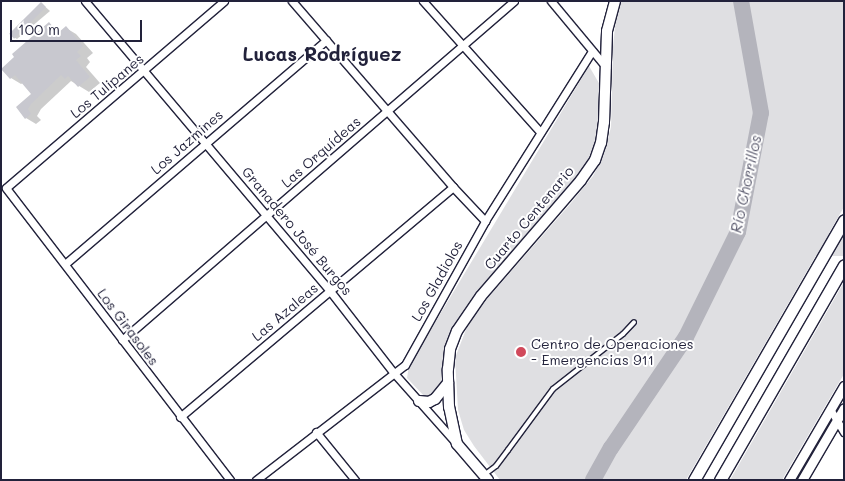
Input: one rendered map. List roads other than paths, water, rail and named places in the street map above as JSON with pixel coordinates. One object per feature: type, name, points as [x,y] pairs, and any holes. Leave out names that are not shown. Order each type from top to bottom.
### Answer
[{"type":"highway","points":[[694,480],[844,220]]},
{"type":"highway","points":[[720,480],[844,265]]},
{"type":"main road","name":"Cuarto Centenario","points":[[457,444],[449,407],[450,349],[467,315],[481,296],[581,180],[594,160],[601,144],[604,122],[607,31],[615,1]]},
{"type":"main road","points":[[419,401],[430,402],[436,400],[448,382]]},
{"type":"main road","name":"Granadero José Burgos","points":[[457,444],[486,477]]},
{"type":"street","name":"Granadero José Burgos","points":[[85,1],[143,72],[330,291],[393,372],[457,444]]},
{"type":"street","name":"Los Tulipanes","points":[[6,188],[224,1]]},
{"type":"street","points":[[292,1],[453,187],[485,221]]},
{"type":"street","points":[[423,1],[540,132]]},
{"type":"street","name":"Las Orquídeas","points":[[122,340],[514,1]]},
{"type":"street","points":[[551,1],[606,67]]},
{"type":"street","name":"Los Jazmines","points":[[65,264],[326,40]]},
{"type":"street","name":"Los Gladiolos","points":[[256,480],[393,372],[405,365],[485,221],[592,51]]},
{"type":"street","name":"Las Azaleas","points":[[180,417],[453,187]]},
{"type":"street","name":"Los Girasoles","points":[[6,188],[230,480]]},
{"type":"street","points":[[789,480],[844,386]]},
{"type":"street","points":[[802,480],[844,408]]},
{"type":"street","points":[[830,409],[844,432]]},
{"type":"street","points":[[316,432],[355,480]]},
{"type":"lane","points":[[486,477],[553,388],[622,334],[634,322]]},
{"type":"waterway","name":"Río Chorrillos","points":[[593,480],[611,448],[686,337],[738,232],[761,113],[741,1]]},
{"type":"place","name":"Centro de Operaciones - Emergencias 911","points":[[521,352]]},
{"type":"district","name":"Lucas Rodríguez","points":[[322,54]]}]
